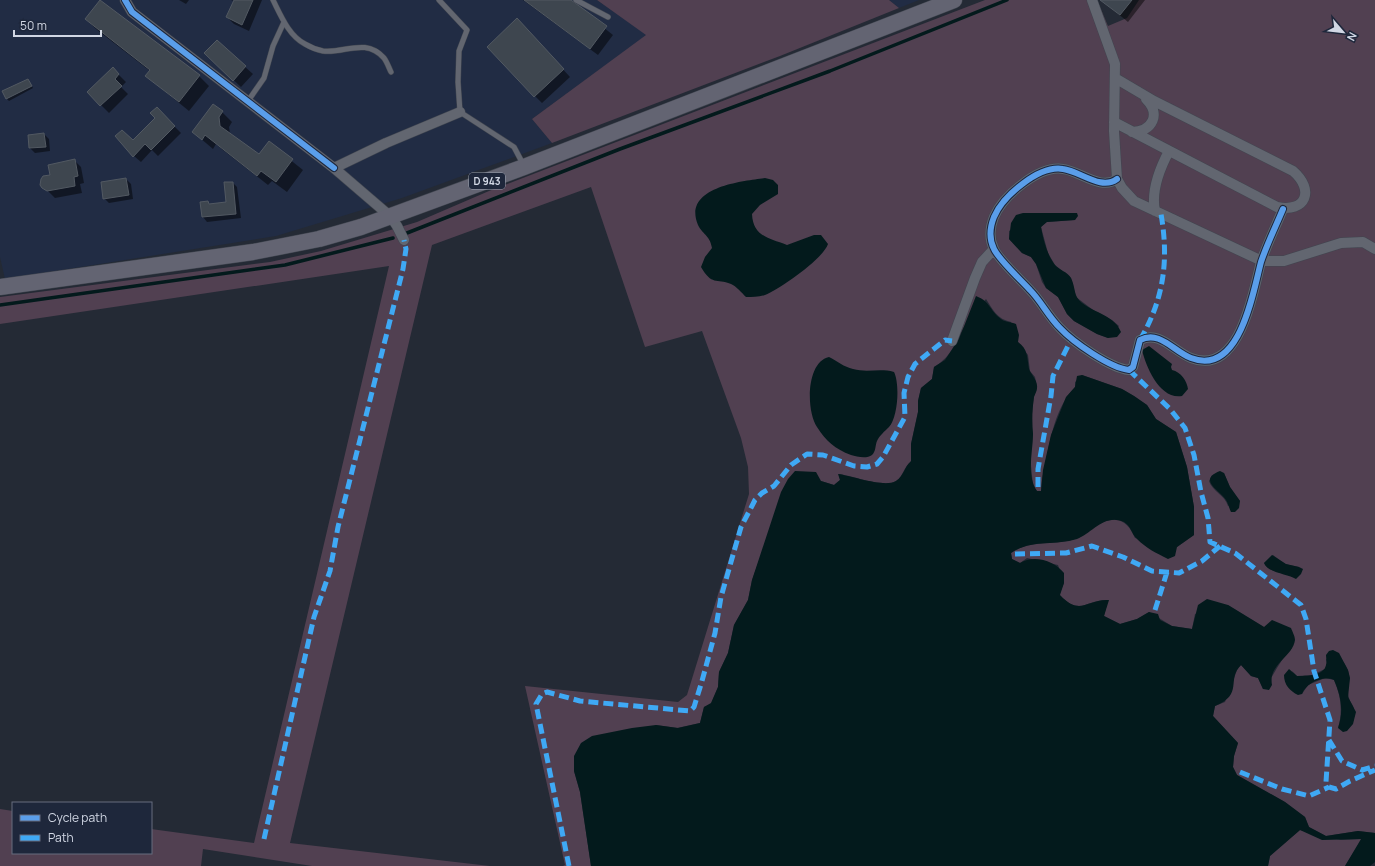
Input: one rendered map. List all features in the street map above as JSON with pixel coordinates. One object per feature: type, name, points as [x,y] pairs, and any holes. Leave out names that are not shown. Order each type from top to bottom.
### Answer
[{"type":"main road","name":"D 943","points":[[0,287],[267,250],[319,239],[391,218],[954,0]]},
{"type":"street","points":[[125,0],[132,12],[334,168],[391,218],[404,240]]},
{"type":"street","points":[[1092,0],[1115,64],[1114,122],[1116,179],[1134,201]]},
{"type":"street","points":[[1114,122],[1277,207],[1287,209],[1297,205],[1304,199],[1306,188],[1301,178],[1293,171],[1140,94],[1115,78]]},
{"type":"street","points":[[1132,132],[1142,132],[1149,127],[1154,118],[1154,110],[1150,103],[1140,94]]},
{"type":"street","points":[[334,168],[386,143],[460,112]]},
{"type":"street","points":[[1155,211],[1154,202],[1158,182],[1162,165],[1169,151]]},
{"type":"street","points":[[1283,208],[1262,261],[1250,309],[1233,342],[1223,354],[1210,359],[1196,360],[1182,354],[1154,336],[1148,336],[1140,340],[1133,367],[1129,370],[1122,370],[1100,357],[1060,329],[1036,295],[994,250],[990,232],[995,216],[1020,186],[1036,176],[1052,169],[1063,169],[1103,184],[1134,201],[1262,261],[1284,261],[1341,243],[1363,242],[1375,249]]},
{"type":"street","points":[[1103,184],[1111,183],[1116,179]]},
{"type":"street","points":[[952,341],[980,267],[994,250]]},
{"type":"lane","points":[[273,0],[284,22],[304,44],[322,51],[355,46],[372,49],[384,58],[391,72]]},
{"type":"lane","points":[[439,0],[467,30],[460,50],[458,82],[460,112],[514,147],[520,156],[524,167]]},
{"type":"lane","points":[[576,0],[608,17]]},
{"type":"lane","points":[[248,101],[264,78],[273,46],[284,22]]},
{"type":"shaded area","points":[[0,0],[597,0],[647,35],[532,119],[552,143],[402,198],[276,236],[5,279],[0,257]]},
{"type":"shaded area","points":[[597,0],[889,0],[899,8],[780,56],[552,143],[532,119],[646,35]]},
{"type":"shaded area","points":[[889,0],[919,0],[899,8]]},
{"type":"shaded area","points":[[985,0],[1097,0],[1108,26],[1127,18],[1139,0],[1375,0],[1375,833],[1358,831],[1326,836],[1309,827],[1305,817],[1285,802],[1237,775],[1233,767],[1234,756],[1238,743],[1213,716],[1215,706],[1225,702],[1237,670],[1241,665],[1251,676],[1258,678],[1263,689],[1271,679],[1283,658],[1292,648],[1264,627],[1228,605],[1195,614],[1192,629],[1172,626],[1149,612],[1137,619],[1120,624],[1104,616],[1108,600],[1100,600],[1079,606],[1073,605],[1059,595],[1064,583],[1058,565],[1027,558],[1020,563],[1012,559],[1011,553],[1019,548],[1036,544],[1069,541],[1081,536],[1101,523],[1110,520],[1119,520],[1126,524],[1135,538],[1177,547],[1194,535],[1194,507],[1187,467],[1176,432],[1156,419],[1147,405],[1134,396],[1122,389],[1082,375],[1075,382],[1075,387],[1061,407],[1056,419],[1049,443],[1041,491],[1037,491],[1033,486],[1030,455],[1033,435],[1031,423],[1034,396],[1037,388],[1035,377],[1030,371],[1028,355],[1018,342],[1011,322],[1002,319],[993,310],[986,299],[968,321],[950,353],[934,367],[932,379],[921,388],[918,401],[918,412],[911,444],[911,462],[906,466],[901,477],[891,483],[884,483],[839,474],[840,480],[834,485],[821,481],[764,547],[752,580],[748,600],[734,625],[728,653],[719,672],[718,687],[711,704],[704,707],[700,723],[677,728],[656,725],[574,771],[580,792],[591,866],[563,866],[565,865],[525,686],[678,702],[687,695],[749,494],[748,467],[741,438],[702,331],[645,347],[591,187],[432,245],[290,843],[490,866],[312,866],[203,849],[201,866],[0,866],[0,809],[12,811],[12,854],[152,854],[152,829],[254,843],[389,266],[0,324],[0,297],[270,262],[321,251],[417,222],[489,191]],"holes":[[[1077,213],[1075,220],[1046,222],[1041,227],[1048,253],[1055,265],[1071,278],[1076,297],[1093,310],[1112,320],[1119,326],[1108,338],[1097,334],[1074,321],[1067,314],[1058,297],[1046,288],[1042,282],[1036,264],[1031,257],[1022,253],[1009,239],[1009,231],[1035,214]],[[1224,473],[1230,487],[1240,501],[1228,506],[1209,481],[1212,475]],[[1273,555],[1285,564],[1299,567],[1293,577],[1273,571],[1266,567],[1264,563]],[[1326,659],[1344,663],[1349,674],[1348,694],[1354,709],[1338,728],[1340,704],[1334,680],[1325,678],[1308,685],[1302,694],[1292,671],[1297,676],[1312,675],[1325,669],[1327,663]]]},
{"type":"shaded area","points":[[765,178],[773,180],[778,185],[778,194],[760,205],[752,214],[755,227],[759,232],[768,238],[787,245],[814,235],[821,235],[828,244],[810,265],[780,287],[765,295],[758,297],[746,297],[733,285],[708,277],[701,267],[705,257],[712,248],[710,240],[698,225],[695,212],[698,202],[706,194],[717,188],[743,181]]},
{"type":"shaded area","points":[[1023,213],[1077,213],[1078,216],[1075,220],[1047,222],[1041,227],[1046,247],[1055,265],[1068,274],[1071,278],[1077,298],[1082,303],[1114,322],[1121,332],[1117,337],[1108,338],[1097,334],[1074,321],[1067,314],[1058,297],[1046,288],[1036,264],[1031,257],[1022,253],[1009,239],[1011,223],[1016,215]]},
{"type":"shaded area","points":[[976,296],[985,301],[1002,320],[1016,324],[1019,335],[1018,342],[1024,347],[1029,369],[1037,385],[1034,397],[1032,420],[1033,434],[1031,471],[1037,491],[1041,491],[1043,470],[1051,435],[1066,397],[1075,387],[1077,376],[1082,375],[1122,389],[1134,396],[1147,405],[1156,419],[1176,432],[1187,467],[1194,507],[1194,535],[1177,547],[1175,556],[1168,559],[1144,545],[1135,537],[1130,528],[1124,522],[1111,520],[1099,525],[1077,539],[1035,544],[1019,549],[1011,553],[1012,559],[1020,563],[1026,560],[1038,559],[1055,565],[1064,573],[1064,583],[1060,595],[1073,605],[1079,606],[1101,600],[1109,600],[1104,616],[1120,624],[1137,619],[1149,612],[1158,614],[1160,620],[1172,626],[1192,629],[1198,605],[1207,599],[1228,605],[1264,627],[1272,620],[1291,628],[1295,638],[1293,646],[1277,666],[1272,678],[1272,685],[1269,690],[1263,689],[1258,678],[1251,676],[1241,665],[1235,676],[1232,692],[1229,697],[1215,706],[1213,716],[1238,743],[1234,756],[1233,767],[1237,775],[1285,802],[1305,817],[1309,827],[1326,836],[1358,831],[1375,833],[1375,862],[1370,866],[1345,866],[1361,839],[1322,840],[1300,830],[1270,856],[1268,866],[591,866],[580,792],[574,771],[574,756],[581,743],[592,736],[632,728],[656,725],[678,728],[700,723],[704,707],[711,703],[718,687],[719,672],[728,653],[734,625],[748,600],[752,580],[781,492],[788,479],[795,471],[816,472],[821,481],[834,485],[840,480],[838,474],[884,483],[891,483],[899,479],[911,461],[911,444],[918,412],[918,401],[921,388],[932,379],[934,367],[945,360],[959,339]]},
{"type":"shaded area","points":[[1149,346],[1172,364],[1172,370],[1181,375],[1185,380],[1188,389],[1182,396],[1174,396],[1167,393],[1155,381],[1142,350]]},
{"type":"shaded area","points":[[829,357],[853,369],[863,371],[884,370],[894,372],[897,384],[897,400],[894,416],[889,427],[878,439],[874,452],[870,456],[853,456],[845,453],[831,444],[813,420],[810,399],[812,377],[821,361]]},
{"type":"shaded area","points":[[1220,471],[1224,473],[1230,487],[1240,501],[1239,508],[1235,512],[1231,512],[1226,500],[1210,481],[1213,474]]},
{"type":"shaded area","points":[[1272,555],[1286,564],[1303,569],[1301,574],[1296,579],[1270,569],[1264,563]]},
{"type":"shaded area","points":[[1333,650],[1339,653],[1348,670],[1350,678],[1348,697],[1356,712],[1353,724],[1347,731],[1343,732],[1338,728],[1341,716],[1341,704],[1334,680],[1320,679],[1315,681],[1307,686],[1302,694],[1298,695],[1292,692],[1284,679],[1284,675],[1289,669],[1297,676],[1314,675],[1322,671],[1325,669],[1326,665],[1326,655],[1329,651]]},
{"type":"shaded area","points":[[1300,830],[1341,840],[1362,839],[1345,866],[1268,866],[1270,856]]},
{"type":"building","points":[[100,0],[200,75],[179,102],[145,76],[150,70],[85,19]]},
{"type":"building","points":[[234,0],[253,0],[242,25],[226,17]]},
{"type":"building","points":[[524,0],[571,0],[607,26],[590,49]]},
{"type":"building","points":[[1100,0],[1132,0],[1120,15]]},
{"type":"building","points":[[517,18],[564,69],[534,97],[487,47]]},
{"type":"building","points":[[217,40],[246,66],[233,81],[204,53]]},
{"type":"building","points":[[113,67],[119,74],[115,79],[122,86],[100,106],[87,92]]},
{"type":"building","points":[[28,79],[32,86],[6,99],[2,91]]},
{"type":"building","points":[[213,104],[223,111],[219,117],[220,126],[259,154],[269,141],[293,159],[276,182],[261,171],[257,176],[205,135],[202,140],[192,132]]},
{"type":"building","points":[[157,107],[175,126],[151,150],[145,144],[133,157],[115,136],[122,130],[133,140],[155,118],[150,113]]},
{"type":"building","points":[[44,133],[46,147],[29,148],[28,135]]},
{"type":"building","points":[[75,159],[78,176],[74,177],[75,186],[47,191],[42,188],[40,185],[41,179],[43,176],[50,175],[48,165]]},
{"type":"building","points":[[126,178],[129,195],[103,199],[101,182]]},
{"type":"building","points":[[224,182],[233,182],[236,214],[202,217],[200,202],[208,201],[209,204],[226,202]]},
{"type":"waterway","points":[[407,233],[620,149],[830,71],[1007,0]]},
{"type":"waterway","points":[[0,305],[285,265],[393,238]]},
{"type":"marked path","points":[[1140,340],[1155,309],[1162,279],[1164,247],[1161,214]]},
{"type":"marked path","points":[[264,839],[314,617],[330,571],[338,527],[403,269],[406,249],[404,240]]},
{"type":"marked path","points":[[1038,487],[1038,469],[1051,396],[1053,376],[1072,338]]},
{"type":"marked path","points":[[569,866],[536,704],[542,694],[547,692],[580,701],[690,711],[694,707],[702,681],[715,633],[721,597],[741,527],[755,500],[762,493],[774,486],[791,465],[807,454],[823,455],[854,466],[867,467],[877,464],[883,457],[905,417],[904,393],[908,377],[915,364],[945,340],[952,341]]},
{"type":"marked path","points":[[1129,370],[1170,409],[1185,428],[1194,455],[1208,518],[1210,542],[1235,553],[1301,605],[1306,619],[1314,671],[1330,720],[1326,782],[1329,787],[1336,789],[1375,770]]},
{"type":"marked path","points":[[1015,554],[1066,553],[1092,546],[1123,557],[1152,571],[1179,573],[1202,561],[1220,546]]},
{"type":"marked path","points":[[1155,610],[1167,572]]},
{"type":"marked path","points":[[1329,740],[1342,761],[1362,770],[1375,766]]},
{"type":"marked path","points":[[1240,772],[1282,789],[1309,796],[1329,787]]},
{"type":"cycle path","points":[[125,0],[132,12],[334,168]]},
{"type":"cycle path","points":[[1117,179],[1104,183],[1097,182],[1070,170],[1054,169],[1043,172],[1023,184],[1005,200],[994,217],[991,237],[992,245],[1000,259],[1034,294],[1052,319],[1066,334],[1102,360],[1112,365],[1129,370],[1133,367],[1140,340],[1147,338],[1160,339],[1184,355],[1191,358],[1208,361],[1221,355],[1233,344],[1248,311],[1261,262],[1283,209]]}]
